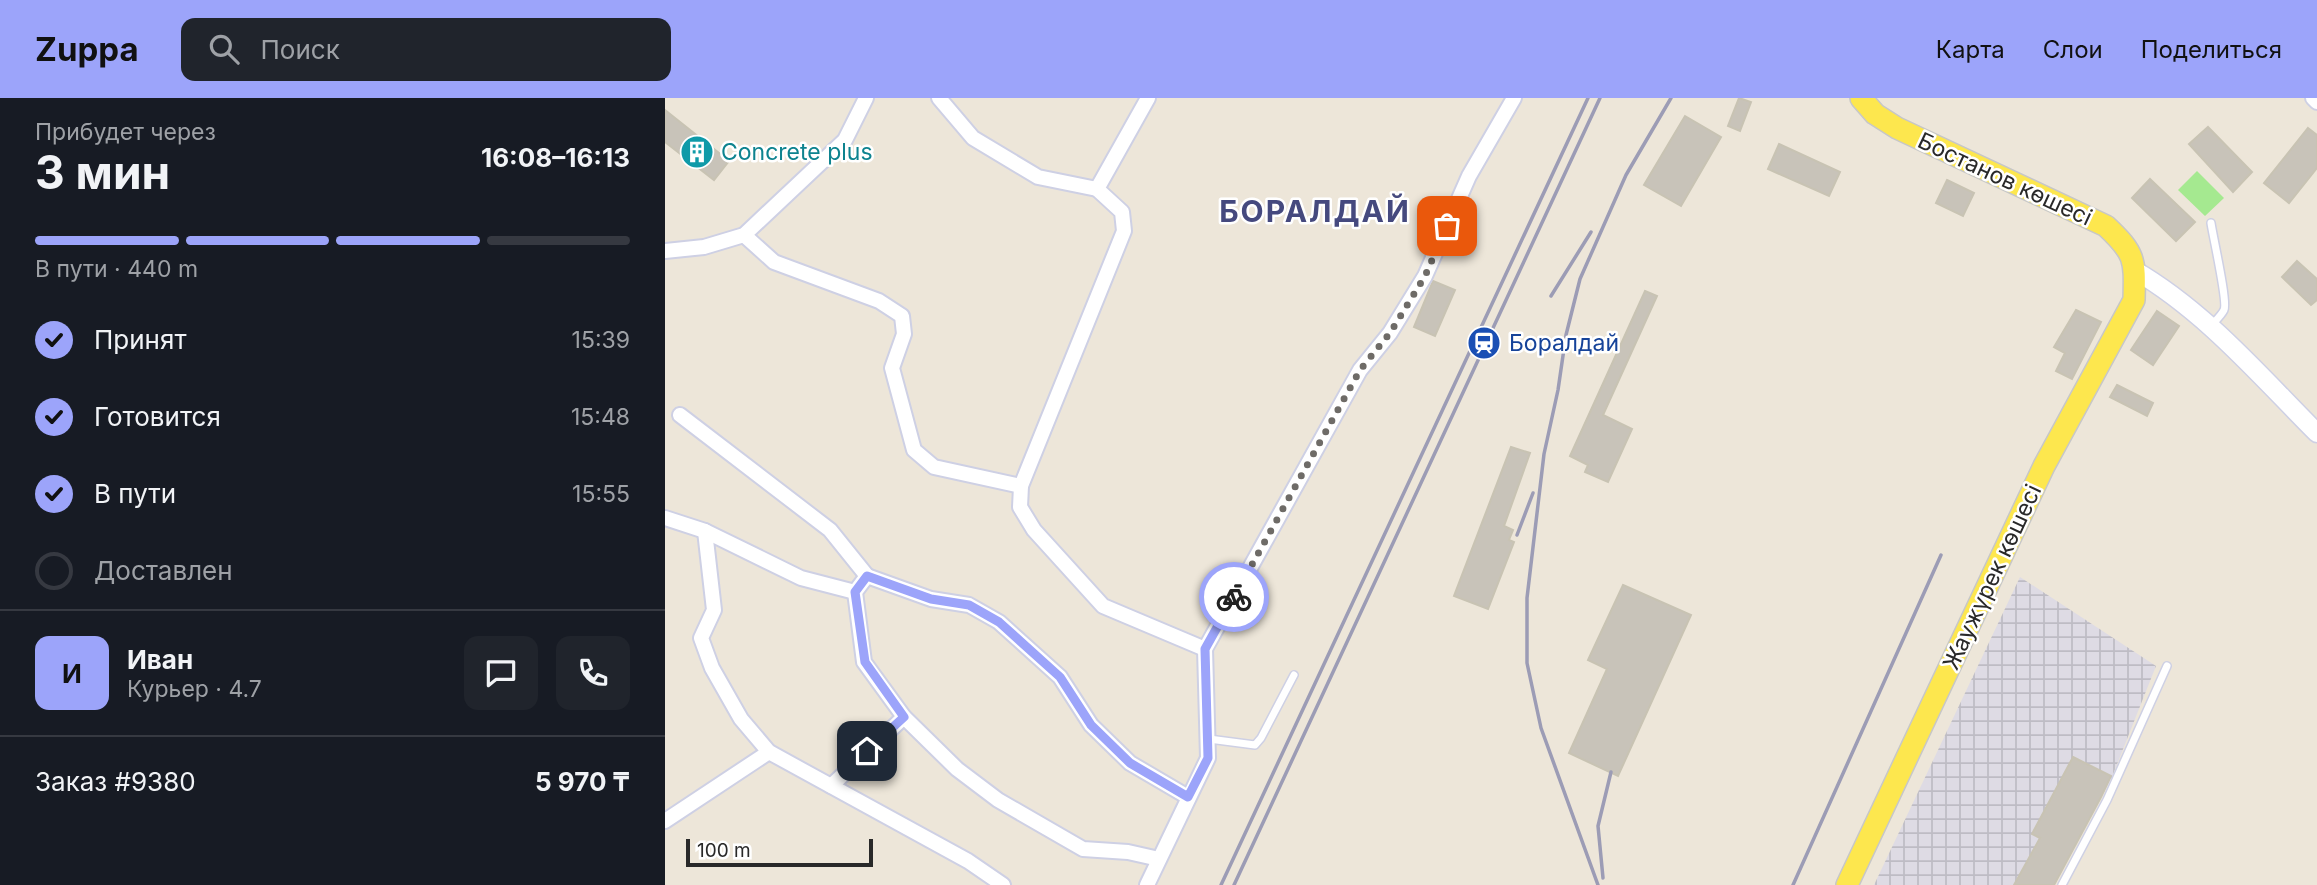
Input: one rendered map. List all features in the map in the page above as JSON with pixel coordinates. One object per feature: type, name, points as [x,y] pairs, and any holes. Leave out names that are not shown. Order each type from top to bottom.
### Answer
[{"type":"main road","name":"Бостанов көшесі","points":[[1861,98],[1875,114],[1897,128],[2106,226],[2129,248],[2134,270]]},
{"type":"main road","name":"Жаужүрек көшесі","points":[[1847,885],[2044,466],[2134,300],[2134,270]]},
{"type":"street","points":[[665,251],[705,247],[744,235],[845,140],[866,98]]},
{"type":"street","points":[[939,98],[973,138],[1038,177],[1097,189],[1122,212],[1124,231],[1021,485],[1020,507],[1034,530],[1103,606],[1205,649]]},
{"type":"street","points":[[1097,189],[1148,98]]},
{"type":"street","points":[[1147,885],[1208,758],[1205,649],[1360,370],[1390,333],[1425,276],[1469,176],[1514,98]]},
{"type":"street","points":[[744,235],[774,262],[879,301],[902,316],[904,334],[893,368],[913,450],[933,467],[1021,485]]},
{"type":"street","points":[[2134,270],[2167,289],[2192,308],[2317,433]]},
{"type":"street","points":[[680,415],[830,530],[867,576],[931,599],[969,605],[999,622],[1060,677],[1091,725],[1130,763],[1188,797]]},
{"type":"street","points":[[665,518],[705,531],[801,578],[855,592]]},
{"type":"street","points":[[705,531],[713,610],[701,638],[712,668],[741,719],[769,752],[968,861],[1003,885]]},
{"type":"street","points":[[867,576],[855,592],[865,662],[904,717],[957,769],[998,800],[1083,849],[1128,852],[1159,859]]},
{"type":"street","points":[[831,786],[904,717]]},
{"type":"street","points":[[665,821],[769,752]]},
{"type":"lane","points":[[2210,328],[2224,310],[2226,302],[2220,288],[2221,263],[2211,223]]},
{"type":"lane","points":[[2062,885],[2107,800],[2167,666]]},
{"type":"lane","points":[[1209,739],[1255,745],[1294,675]]},
{"type":"shaded area","points":[[2020,577],[2156,666],[2112,777],[2054,885],[1874,885]]},
{"type":"green space","points":[[2197,171],[2224,198],[2205,216],[2178,190]]},
{"type":"building","points":[[1739,98],[1751,102],[1740,131],[1728,126]]},
{"type":"building","name":"Concrete plus","points":[[665,110],[729,161],[714,180],[665,142]]},
{"type":"building","points":[[1685,116],[1721,137],[1681,206],[1644,185]]},
{"type":"building","points":[[2208,127],[2252,172],[2233,192],[2189,144]]},
{"type":"building","points":[[2308,128],[2317,135],[2317,168],[2289,203],[2264,183]]},
{"type":"building","points":[[1779,144],[1840,172],[1829,196],[1768,169]]},
{"type":"building","points":[[2150,179],[2195,222],[2176,241],[2132,198]]},
{"type":"building","points":[[1947,180],[1974,193],[1963,216],[1936,203]]},
{"type":"building","points":[[2297,261],[2317,279],[2317,300],[2311,305],[2282,277]]},
{"type":"building","name":"Боралдай","points":[[1433,281],[1455,290],[1435,336],[1414,327]]},
{"type":"building","points":[[1645,291],[1657,296],[1603,415],[1632,429],[1608,482],[1585,472],[1588,465],[1570,456]]},
{"type":"building","points":[[2076,310],[2101,322],[2072,379],[2056,371],[2065,353],[2054,347]]},
{"type":"building","points":[[2157,311],[2179,326],[2153,365],[2131,350]]},
{"type":"building","points":[[2117,385],[2153,403],[2147,416],[2110,397]]},
{"type":"building","points":[[1511,447],[1530,453],[1504,526],[1513,530],[1509,540],[1514,542],[1488,609],[1454,596]]},
{"type":"building","points":[[1623,585],[1691,615],[1618,776],[1569,753],[1607,669],[1588,660]]},
{"type":"building","points":[[2073,757],[2111,776],[2054,885],[2014,885],[2040,838],[2032,834]]},
{"type":"railway","points":[[1221,885],[1588,98]]},
{"type":"railway","points":[[1234,885],[1600,98]]},
{"type":"railway","points":[[1598,885],[1541,728],[1527,663],[1527,598],[1544,454],[1558,390],[1566,335],[1580,279],[1626,175],[1671,98]]},
{"type":"railway","points":[[1551,296],[1591,232]]},
{"type":"railway","points":[[1517,535],[1533,493]]},
{"type":"railway","points":[[1793,885],[1941,555]]},
{"type":"railway","points":[[1603,878],[1598,826],[1611,772]]},
{"type":"way so far","points":[[1234,597],[1360,370],[1390,333],[1425,276],[1447,226]]},
{"type":"place","name":"Concrete plus","points":[[697,152]]},
{"type":"place","name":"Боралдай","points":[[1484,343]]},
{"type":"district","name":"БОРАЛДАЙ","points":[[1315,212]]},
{"type":"route","points":[[867,751],[904,717],[865,662],[855,592],[867,576],[931,599],[969,605],[999,622],[1060,677],[1091,725],[1130,763],[1188,797],[1208,758],[1205,649],[1234,597]]}]
